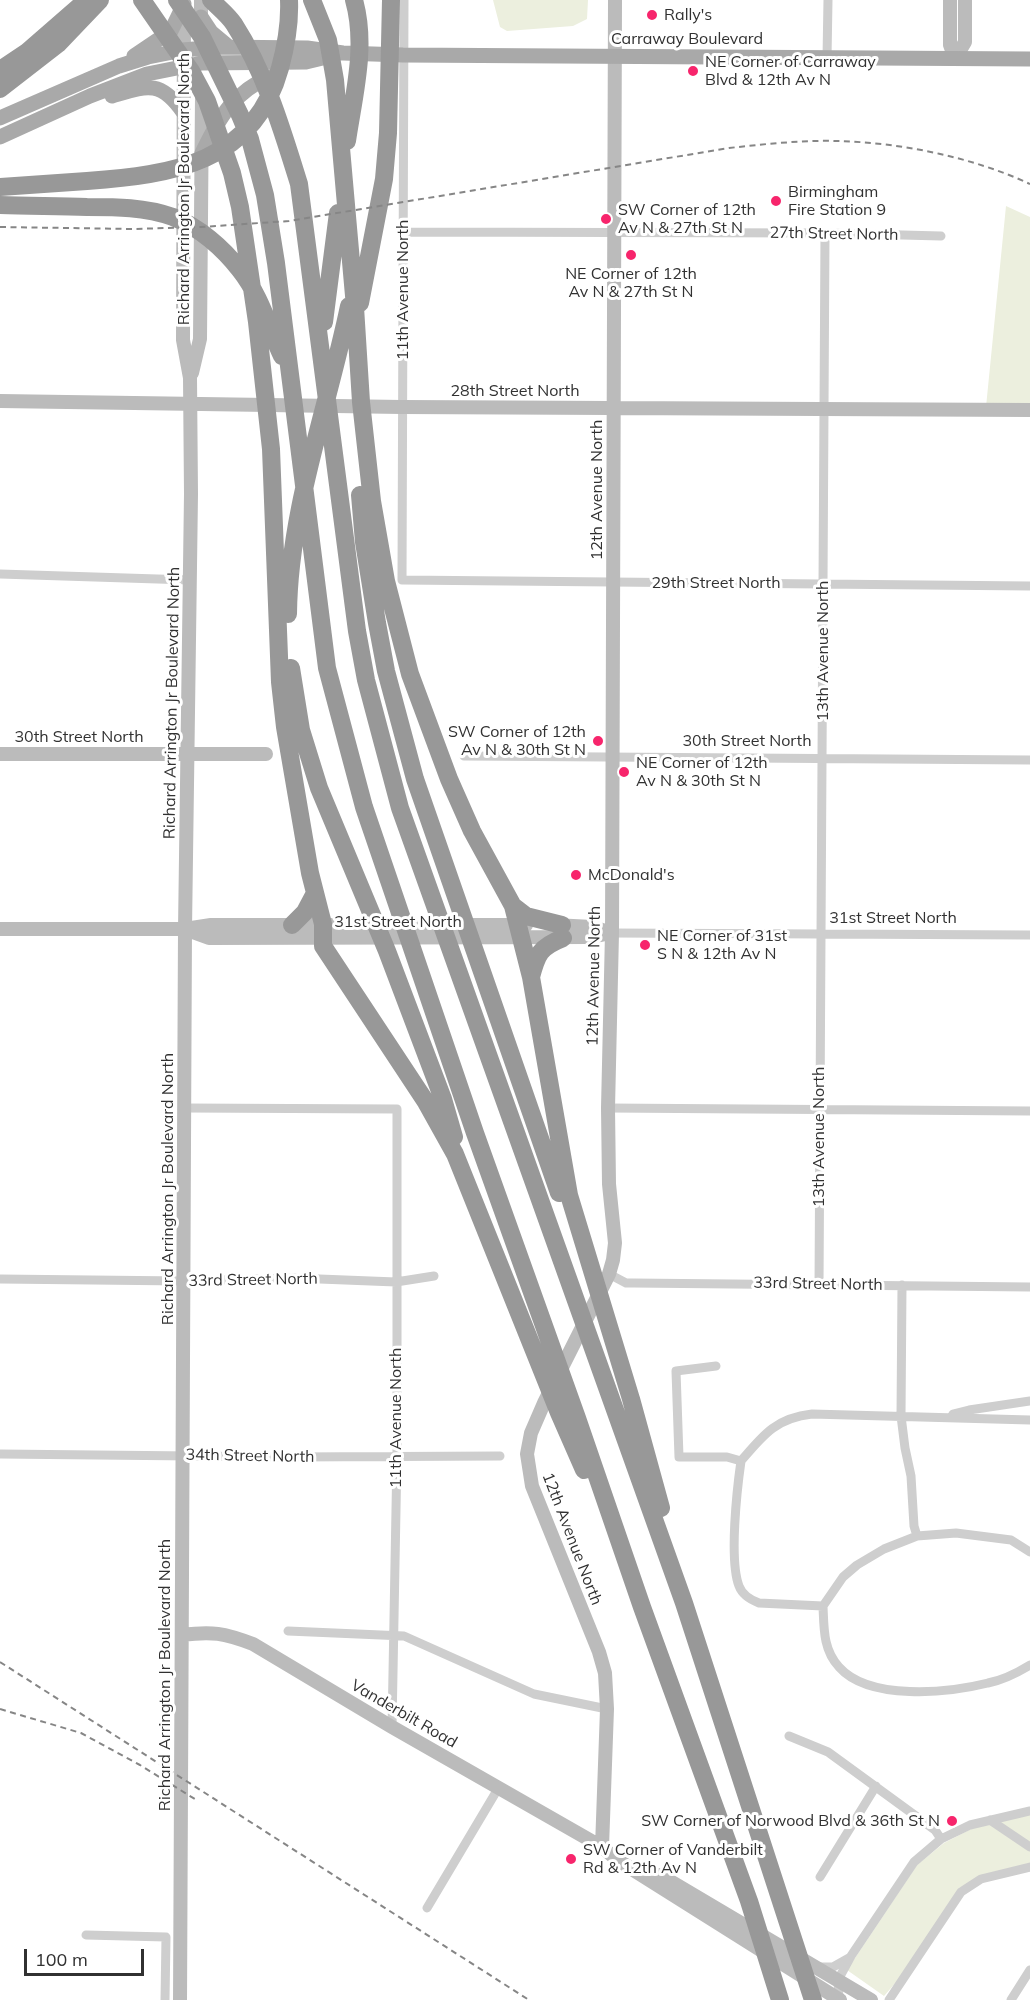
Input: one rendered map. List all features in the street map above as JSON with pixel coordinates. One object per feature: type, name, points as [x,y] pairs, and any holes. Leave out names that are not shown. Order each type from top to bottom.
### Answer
[{"type":"highway","points":[[0,70],[27,52],[86,0]]},
{"type":"highway","points":[[0,89],[58,44],[100,0]]},
{"type":"highway","points":[[142,0],[191,70],[207,101],[232,173],[240,207],[271,449],[280,682],[288,747],[323,946],[444,1131],[559,1413],[642,1607]]},
{"type":"highway","points":[[212,0],[232,22],[250,52],[282,127],[299,184],[357,631],[366,680],[400,808],[684,1603],[813,2000]]},
{"type":"highway","points":[[0,187],[110,180],[154,174],[189,166],[226,146],[254,121],[272,92],[287,34],[289,0]]},
{"type":"highway","points":[[312,0],[328,40],[335,80],[362,412],[379,549],[395,621],[410,674],[448,779],[472,831],[513,906],[531,977],[569,1195],[627,1384],[672,1544],[684,1603]]},
{"type":"highway","points":[[319,343],[326,315],[330,267],[358,71],[360,30],[354,0]]},
{"type":"highway","points":[[378,0],[380,27],[378,107],[372,183],[344,331],[296,528],[288,612],[290,661],[301,730],[318,788],[383,940],[431,1066],[464,1176]]},
{"type":"highway","points":[[390,0],[388,133],[384,179],[360,303],[350,387],[364,542],[377,623],[386,671],[415,778],[627,1384]]},
{"type":"highway","points":[[182,1],[202,37],[249,139],[265,195],[279,287],[327,668],[364,807],[475,1133],[749,1902],[780,2000]]},
{"type":"highway","points":[[0,205],[120,207],[150,210],[174,217],[199,232],[222,250],[241,271],[258,299],[289,371]]},
{"type":"highway","points":[[292,925],[305,912],[314,895]]},
{"type":"highway","points":[[513,906],[526,916],[562,931],[542,950],[534,963],[531,977]]},
{"type":"main road","points":[[119,66],[174,28],[182,1]]},
{"type":"main road","points":[[201,17],[211,32],[229,47]]},
{"type":"main road","name":"Carraway Boulevard","points":[[202,55],[229,47],[307,48],[344,53],[403,55],[1030,59]]},
{"type":"main road","name":"Carraway Boulevard","points":[[0,118],[119,66],[147,57],[202,55],[306,62],[344,53]]},
{"type":"main road","name":"Carraway Boulevard","points":[[0,137],[183,57]]},
{"type":"main road","points":[[202,153],[217,122],[236,98],[264,79],[306,62]]},
{"type":"main road","points":[[51,113],[148,87],[155,87],[166,92],[183,112]]},
{"type":"main road","points":[[0,108],[24,108]]},
{"type":"street","name":"Richard Arrington Jr Boulevard North","points":[[190,378],[200,339],[201,0]]},
{"type":"street","name":"11th Avenue North","points":[[402,580],[404,0]]},
{"type":"street","name":"12th Avenue North","points":[[602,1846],[608,1709],[605,1673],[599,1652],[544,1517],[528,1470],[527,1454],[529,1440],[544,1403],[606,1279],[613,1260],[615,1243],[609,1184],[608,1108],[612,933],[615,0]]},
{"type":"street","points":[[827,58],[828,0]]},
{"type":"street","points":[[950,0],[950,45],[955,59]]},
{"type":"street","points":[[955,59],[965,42],[965,0]]},
{"type":"street","name":"Richard Arrington Jr Boulevard North","points":[[180,2000],[190,404],[190,378],[183,340],[182,1]]},
{"type":"street","name":"27th Street North","points":[[403,228],[615,233],[825,233],[940,236]]},
{"type":"street","name":"13th Avenue North","points":[[819,1285],[825,233]]},
{"type":"street","name":"28th Street North","points":[[0,401],[402,407],[1030,410]]},
{"type":"street","points":[[0,574],[189,580]]},
{"type":"street","name":"29th Street North","points":[[402,580],[1030,586]]},
{"type":"street","name":"30th Street North","points":[[0,754],[266,754]]},
{"type":"street","name":"30th Street North","points":[[464,756],[1030,760]]},
{"type":"street","name":"31st Street North","points":[[0,928],[185,929],[211,925],[292,925],[322,932]]},
{"type":"street","name":"31st Street North","points":[[185,929],[209,938],[369,931],[562,931],[592,927],[612,933],[1030,935]]},
{"type":"street","name":"11th Avenue North","points":[[186,1108],[397,1108],[397,1455],[392,1727]]},
{"type":"street","points":[[608,1108],[1030,1111]]},
{"type":"street","name":"33rd Street North","points":[[0,1279],[183,1281],[294,1278],[396,1282],[434,1276]]},
{"type":"street","name":"33rd Street North","points":[[606,1279],[626,1283],[1030,1287]]},
{"type":"street","points":[[902,1285],[902,1416],[911,1476],[914,1527],[917,1536]]},
{"type":"street","points":[[716,1366],[676,1371],[679,1457],[727,1457],[741,1461]]},
{"type":"street","points":[[945,1416],[1030,1401]]},
{"type":"street","points":[[823,1606],[759,1603],[750,1599],[739,1588],[736,1573],[735,1529],[741,1461],[766,1431],[795,1416],[812,1414],[1030,1419]]},
{"type":"street","name":"34th Street North","points":[[0,1454],[290,1457],[500,1456]]},
{"type":"street","points":[[1030,1552],[1011,1540],[956,1533],[917,1536],[884,1549],[857,1564],[843,1577],[823,1606],[826,1647],[839,1667],[860,1682],[894,1690],[939,1692],[989,1683],[1015,1674],[1030,1665]]},
{"type":"street","name":"Vanderbilt Road","points":[[182,1635],[210,1632],[253,1644],[392,1727],[602,1846],[616,1859],[840,2000]]},
{"type":"street","points":[[288,1632],[404,1636],[534,1694],[608,1709]]},
{"type":"street","points":[[789,1736],[828,1752],[935,1830],[941,1839]]},
{"type":"street","points":[[820,1877],[876,1786]]},
{"type":"street","points":[[428,1908],[499,1787]]},
{"type":"street","points":[[840,2000],[838,1980],[851,1956],[914,1862],[941,1839],[970,1825],[1030,1811]]},
{"type":"street","points":[[990,1820],[1030,1847]]},
{"type":"street","name":"Vanderbilt Road","points":[[602,1846],[622,1852],[872,2000]]},
{"type":"street","points":[[890,2000],[896,1995],[961,1892],[981,1879],[1030,1867]]},
{"type":"street","points":[[86,1935],[166,1937],[165,2000]]},
{"type":"street","points":[[818,1967],[833,1967],[851,1956]]},
{"type":"street","points":[[1011,2000],[1030,1970]]},
{"type":"street","points":[[1021,1985],[1030,1990]]},
{"type":"green space","points":[[493,0],[588,0],[587,19],[573,26],[507,31],[500,27]]},
{"type":"green space","points":[[1006,206],[1030,217],[1030,406],[986,407]]},
{"type":"green space","points":[[1030,1813],[1030,1863],[959,1888],[898,1980],[884,1996],[847,1970],[917,1865],[944,1843],[971,1829]]},
{"type":"railway","points":[[0,227],[134,229],[289,221],[729,148],[811,141],[863,142],[912,148],[985,166],[1030,184]]},
{"type":"railway","points":[[0,1662],[529,2000]]},
{"type":"railway","points":[[0,1709],[81,1733],[140,1765],[198,1801]]},
{"type":"place","name":"Rally's","points":[[652,15]]},
{"type":"place","name":"NE Corner of Carraway Blvd & 12th Av N","points":[[693,71]]},
{"type":"place","name":"Birmingham Fire Station 9","points":[[776,201]]},
{"type":"place","name":"SW Corner of 12th Av N & 27th St N","points":[[606,219]]},
{"type":"place","name":"NE Corner of 12th Av N & 27th St N","points":[[631,255]]},
{"type":"place","name":"SW Corner of 12th Av N & 30th St N","points":[[598,741]]},
{"type":"place","name":"NE Corner of 12th Av N & 30th St N","points":[[624,772]]},
{"type":"place","name":"McDonald's","points":[[576,875]]},
{"type":"place","name":"NE Corner of 31st S N & 12th Av N","points":[[645,945]]},
{"type":"place","name":"SW Corner of Norwood Blvd & 36th St N","points":[[952,1821]]},
{"type":"place","name":"SW Corner of Vanderbilt Rd & 12th Av N","points":[[571,1859]]}]
